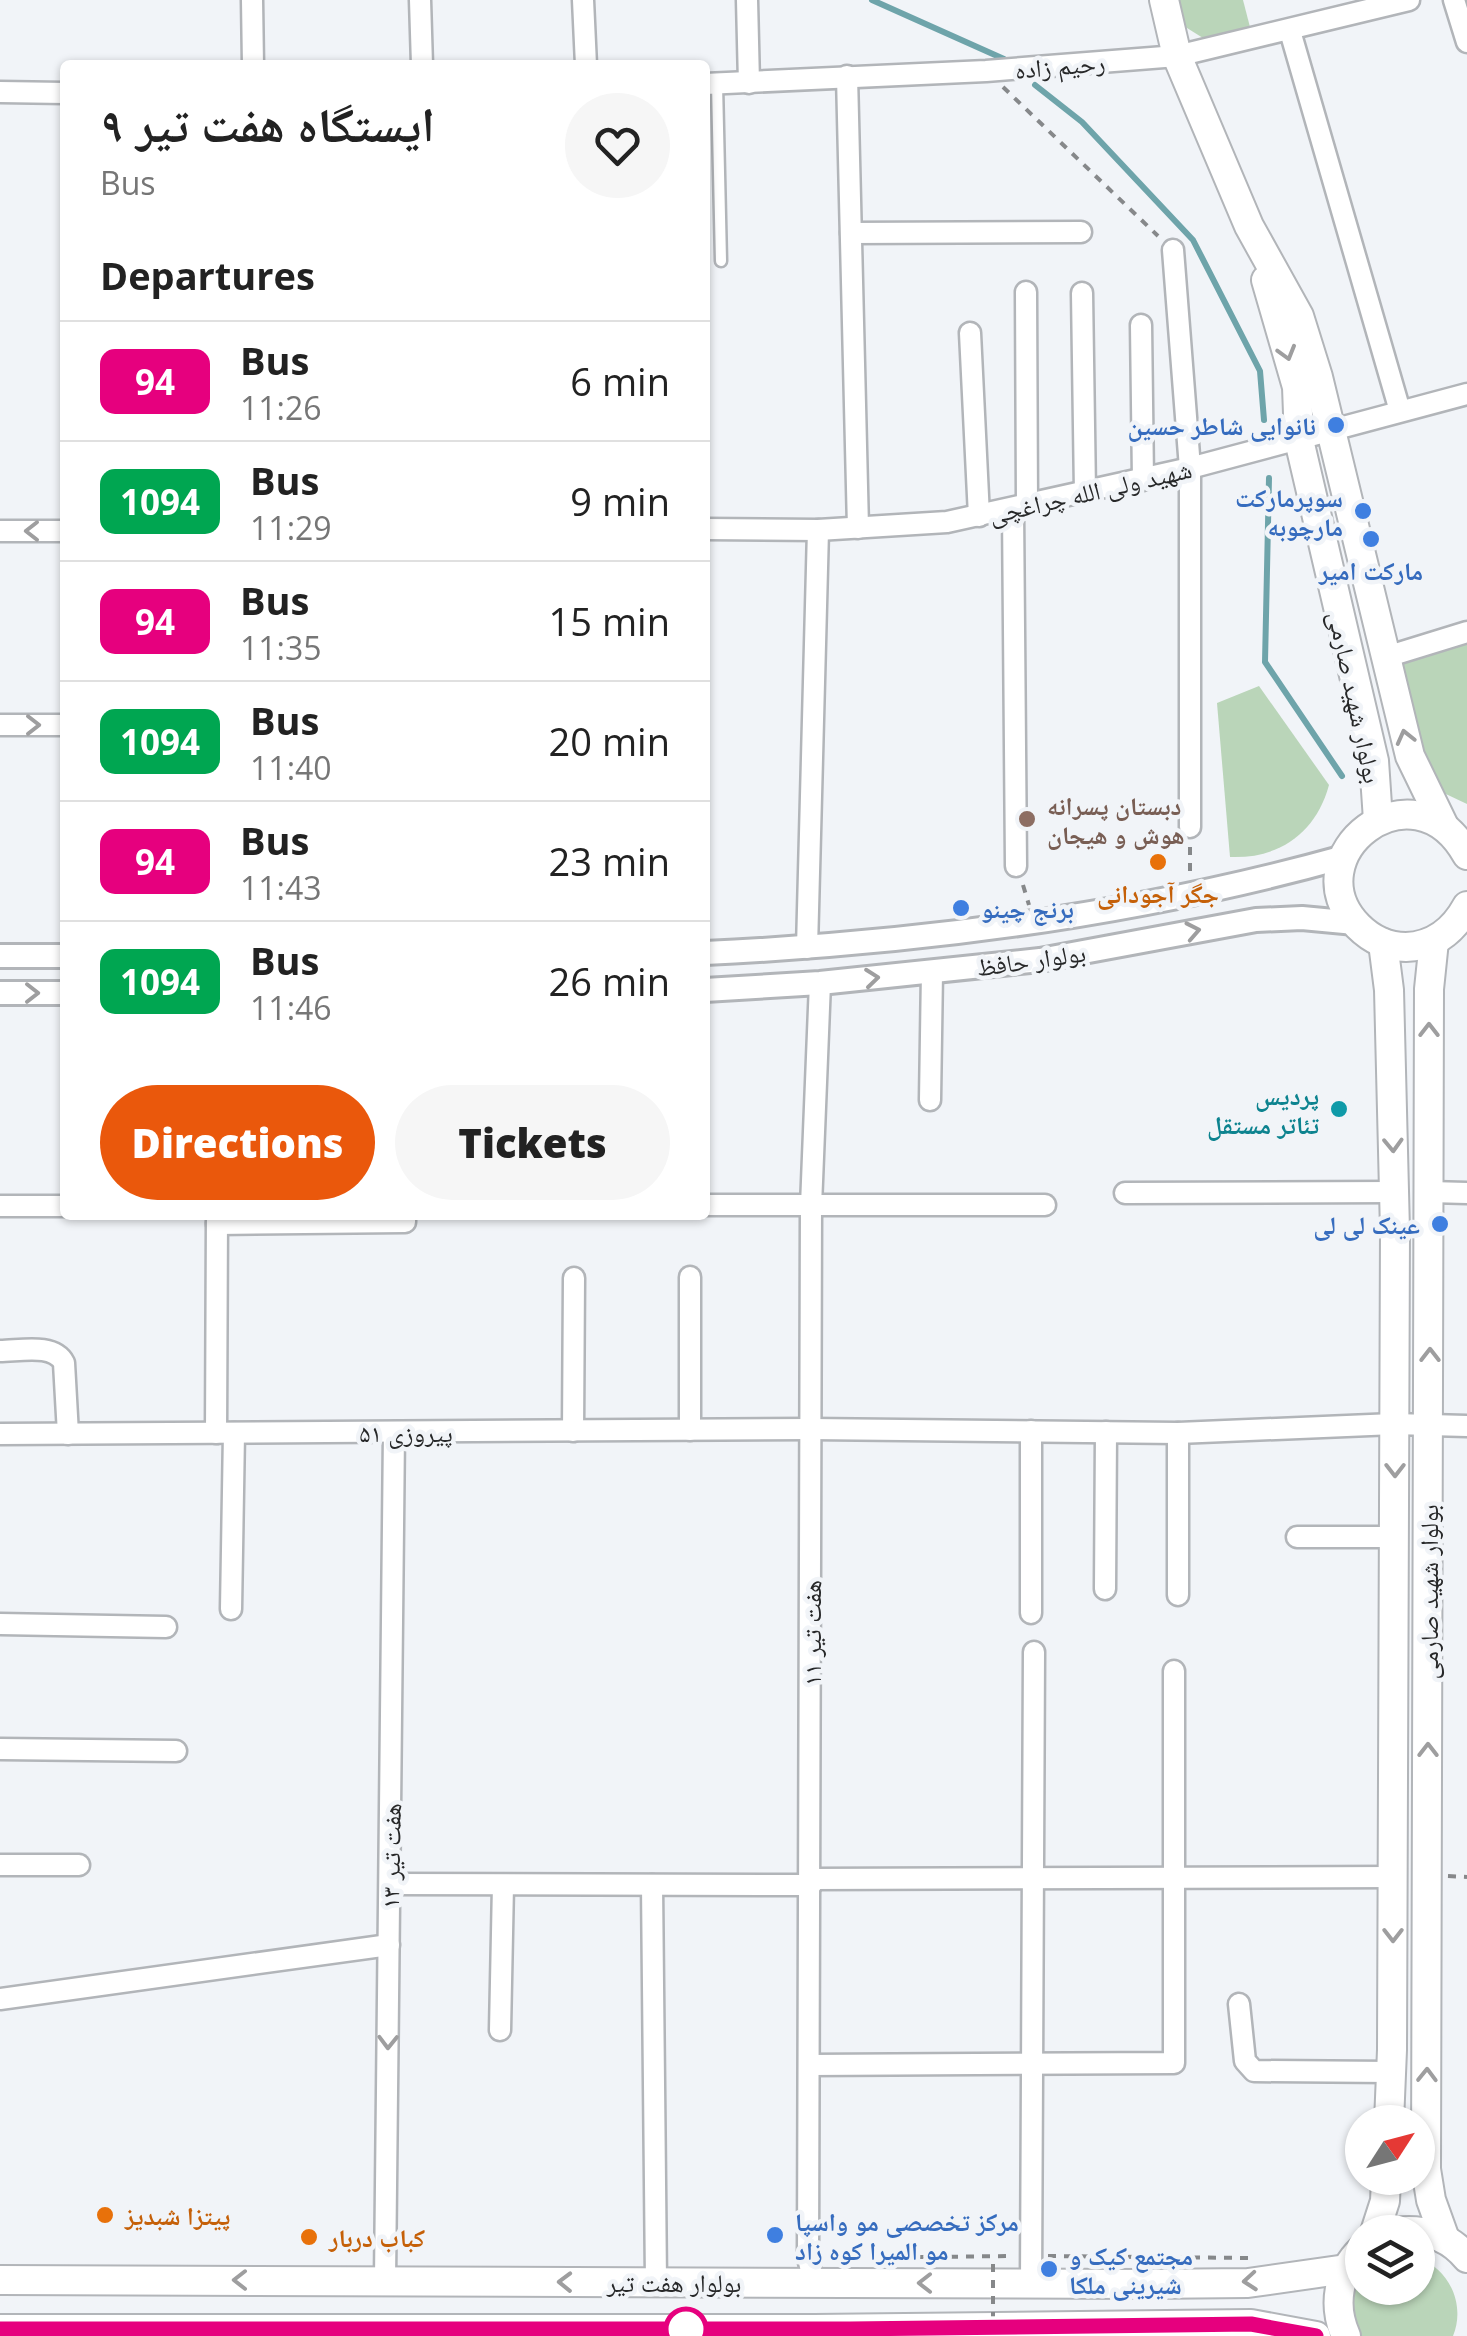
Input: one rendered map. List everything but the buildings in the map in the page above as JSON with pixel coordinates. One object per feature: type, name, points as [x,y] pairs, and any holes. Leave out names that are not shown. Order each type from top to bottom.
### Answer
[{"type":"main road","name":"بولوار شهید صارمی","points":[[1164,0],[1177,56],[1250,226],[1299,316],[1410,756],[1456,826],[1467,854]]},
{"type":"main road","name":"بولوار شهید صارمی","points":[[1250,226],[1297,387],[1299,440],[1374,761],[1378,820]]},
{"type":"main road","points":[[1456,826],[1412,814],[1378,820],[1364,829],[1344,857],[1340,892],[1355,923],[1383,943],[1400,947],[1434,941],[1448,932],[1467,906]]},
{"type":"main road","name":"بولوار شهید صارمی","points":[[1434,941],[1429,989],[1426,2169],[1431,2200],[1445,2239]]},
{"type":"main road","name":"بولوار شهید صارمی","points":[[1383,943],[1389,990],[1394,1192],[1394,1878],[1389,2105]]},
{"type":"main road","points":[[1435,2235],[1467,2258]]},
{"type":"main road","name":"بولوار هفت تیر","points":[[0,2280],[1143,2284],[1248,2282],[1345,2261]]},
{"type":"main road","points":[[1143,2284],[1144,2327]]},
{"type":"main road","points":[[1345,2285],[1338,2306],[1346,2336]]},
{"type":"main road","name":"بولوار هفت تیر","points":[[0,2329],[814,2332],[1144,2327],[1316,2336]]},
{"type":"street","points":[[252,0],[253,60]]},
{"type":"street","points":[[420,0],[422,60]]},
{"type":"street","points":[[583,0],[586,60]]},
{"type":"street","points":[[748,0],[749,83]]},
{"type":"street","name":"رحیم زاده","points":[[711,84],[986,71],[1177,56],[1409,0]]},
{"type":"street","points":[[1454,0],[1467,42]]},
{"type":"street","points":[[1290,31],[1400,411]]},
{"type":"street","points":[[848,76],[858,528]]},
{"type":"street","points":[[0,92],[60,93]]},
{"type":"street","points":[[851,233],[1081,232]]},
{"type":"street","points":[[1172,250],[1190,468],[1190,827]]},
{"type":"street","points":[[1016,866],[1026,292]]},
{"type":"street","points":[[1082,293],[1086,493]]},
{"type":"street","points":[[1142,325],[1143,480]]},
{"type":"street","points":[[970,333],[979,516]]},
{"type":"street","name":"شهید ولی الله چراغچی","points":[[710,529],[818,530],[947,522],[1143,480],[1467,394]]},
{"type":"street","points":[[807,948],[818,530]]},
{"type":"street","points":[[0,532],[60,531]]},
{"type":"street","points":[[1386,657],[1467,632]]},
{"type":"street","points":[[0,725],[60,726]]},
{"type":"street","name":"بولوار حافظ","points":[[710,954],[807,948],[1035,924],[1249,884],[1344,857]]},
{"type":"street","name":"بولوار حافظ","points":[[710,990],[820,983],[1040,960],[1256,920],[1302,918],[1355,923]]},
{"type":"street","points":[[0,956],[60,956]]},
{"type":"street","points":[[930,1100],[932,972]]},
{"type":"street","name":"هفت تیر ۱۱","points":[[814,2283],[808,2258],[811,1206],[820,983]]},
{"type":"street","points":[[0,993],[60,993]]},
{"type":"street","points":[[1125,1193],[1394,1192]]},
{"type":"street","points":[[1430,1192],[1467,1194]]},
{"type":"street","points":[[710,1205],[1045,1204]]},
{"type":"street","points":[[0,1206],[60,1206]]},
{"type":"street","points":[[231,1609],[217,1220],[405,1220]]},
{"type":"street","points":[[690,1277],[690,1430]]},
{"type":"street","points":[[573,1431],[574,1278]]},
{"type":"street","points":[[0,1351],[52,1351],[60,1355],[64,1362],[68,1434]]},
{"type":"street","name":"پیروزی ۵۱","points":[[0,1434],[811,1429],[1178,1432],[1394,1424],[1467,1426]]},
{"type":"street","points":[[1030,1431],[1031,1613]]},
{"type":"street","name":"هفت تیر ۱۳","points":[[385,2280],[394,1432]]},
{"type":"street","points":[[1105,1589],[1106,1432]]},
{"type":"street","points":[[1178,1432],[1178,1594]]},
{"type":"street","points":[[1298,1537],[1395,1537]]},
{"type":"street","points":[[0,1624],[166,1627]]},
{"type":"street","points":[[1031,2284],[1034,1652]]},
{"type":"street","points":[[810,2065],[1174,2063],[1174,1671]]},
{"type":"street","points":[[0,1749],[176,1751]]},
{"type":"street","points":[[0,1864],[79,1865]]},
{"type":"street","points":[[390,1884],[1394,1878]]},
{"type":"street","points":[[500,2030],[504,1884]]},
{"type":"street","points":[[652,1885],[656,2282]]},
{"type":"street","points":[[0,1998],[389,1945]]},
{"type":"street","points":[[1239,2004],[1245,2061],[1254,2071],[1391,2072]]},
{"type":"lane","points":[[711,84],[721,261]]},
{"type":"path","points":[[986,71],[1172,250]]},
{"type":"path","points":[[1190,827],[1190,871]]},
{"type":"path","points":[[1016,866],[1035,924]]},
{"type":"path","points":[[993,2264],[994,2336]]},
{"type":"green space","points":[[1174,0],[1243,0],[1251,31],[1203,38],[1179,23]]},
{"type":"green space","points":[[1467,642],[1467,804],[1431,787],[1399,663]]},
{"type":"green space","points":[[1259,686],[1329,785],[1315,817],[1293,840],[1264,853],[1230,857],[1217,703]]},
{"type":"green space","points":[[1435,2268],[1446,2279],[1456,2300],[1453,2336],[1342,2336],[1345,2287],[1345,2305],[1435,2305]]},
{"type":"waterway","points":[[872,0],[1004,59]]},
{"type":"waterway","points":[[1035,85],[1082,122],[1193,240],[1260,371],[1264,420]]},
{"type":"waterway","points":[[1269,478],[1265,662],[1342,776]]},
{"type":"bus line","name":"94","points":[[0,2329],[850,2329],[1251,2324],[1316,2336]]},
{"type":"place","name":"نانوایی شاطر حسین","points":[[1336,425]]},
{"type":"place","name":"سوپرمارکت مارچوبه","points":[[1363,511]]},
{"type":"place","name":"مارکت امیر","points":[[1371,539]]},
{"type":"place","name":"دبستان پسرانه هوش و هیجان","points":[[1027,819]]},
{"type":"place","name":"جگر آجودانی","points":[[1158,862]]},
{"type":"place","name":"برنج چینو","points":[[961,908]]},
{"type":"place","name":"پردیس تئاتر مستقل","points":[[1339,1109]]},
{"type":"place","name":"عینک لی لی","points":[[1440,1224]]},
{"type":"place","name":"پیتزا شبدیز","points":[[105,2215]]},
{"type":"place","name":"مرکز تخصصی مو واسپا مو المیرا کوه زاد","points":[[775,2235]]},
{"type":"place","name":"کباب دربار","points":[[309,2237]]},
{"type":"place","name":"مجتمع کیک و شیرینی ملکا","points":[[1049,2269]]}]
